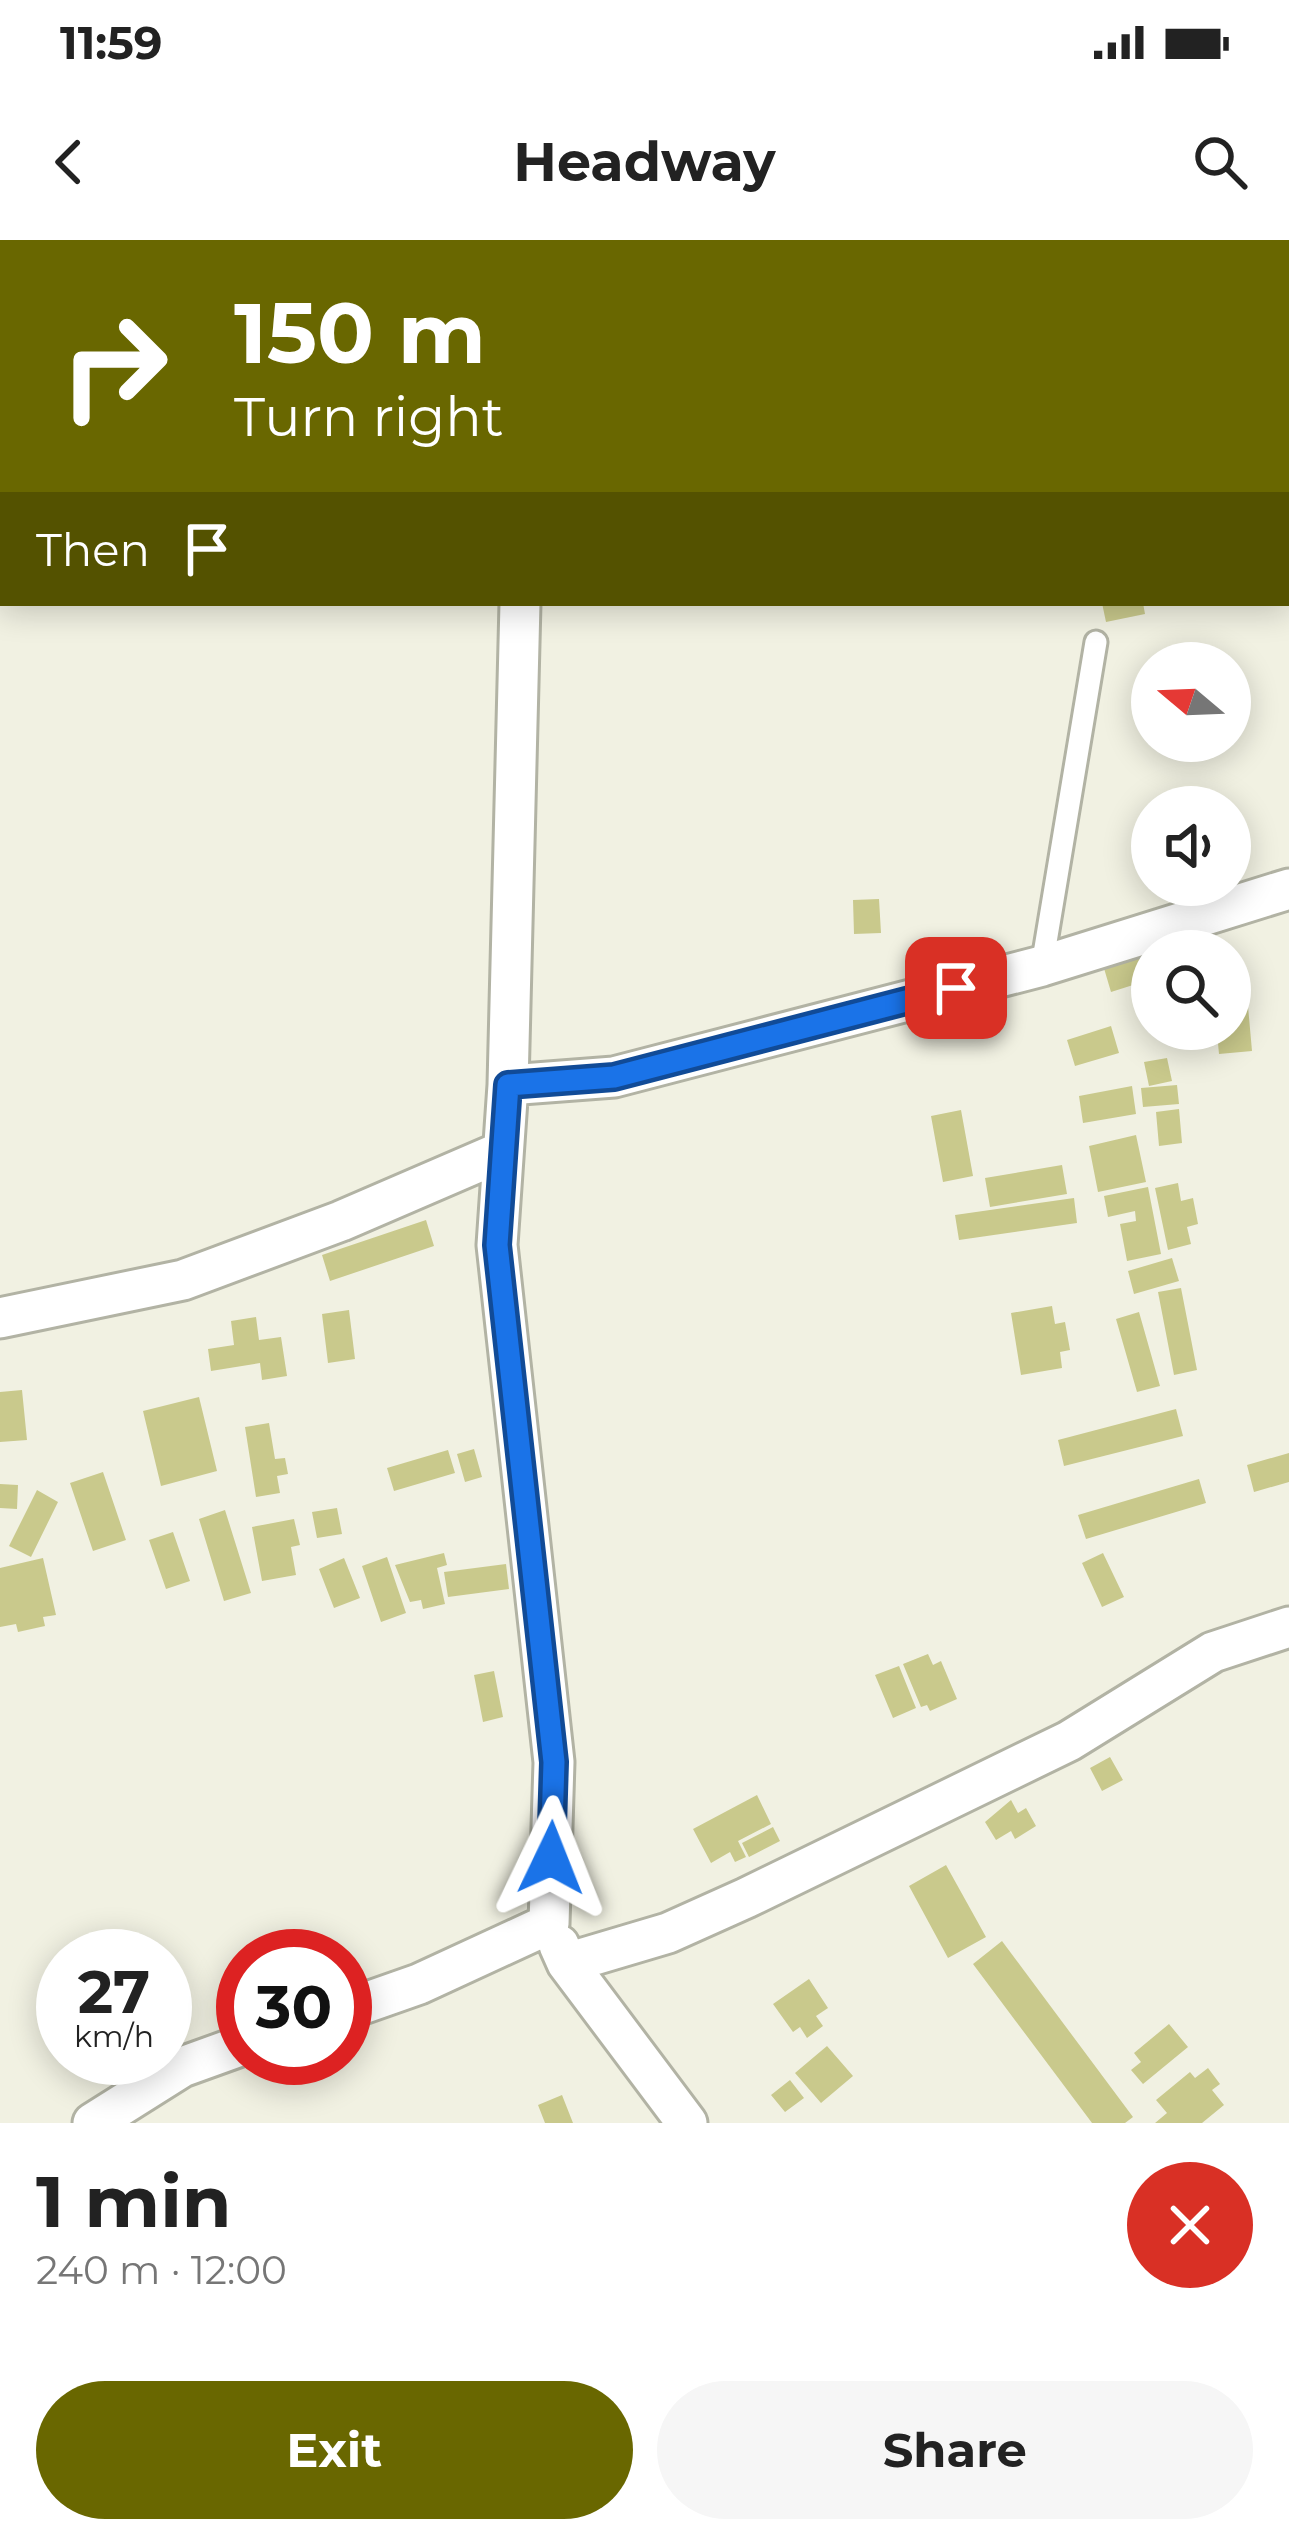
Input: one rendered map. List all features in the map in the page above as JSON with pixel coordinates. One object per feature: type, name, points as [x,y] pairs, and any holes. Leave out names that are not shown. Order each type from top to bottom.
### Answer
[{"type":"street","points":[[520,606],[508,1085],[497,1245],[554,1762],[549,1924],[567,1964],[687,2123]]},
{"type":"street","points":[[508,1085],[614,1077],[1042,966],[1289,890]]},
{"type":"street","points":[[0,1318],[183,1280],[340,1221],[501,1152]]},
{"type":"street","points":[[567,1964],[668,1933],[746,1898],[1069,1741],[1214,1652],[1289,1627]]},
{"type":"street","points":[[372,2001],[549,1924]]},
{"type":"street","points":[[93,2123],[182,2066],[216,2054]]},
{"type":"lane","points":[[1042,966],[1096,642]]},
{"type":"building","points":[[1103,606],[1144,606],[1145,614],[1106,622]]},
{"type":"building","points":[[879,899],[881,933],[854,934],[853,900]]},
{"type":"building","points":[[1131,956],[1131,986],[1111,992],[1103,965]]},
{"type":"building","points":[[1111,1026],[1119,1053],[1075,1066],[1067,1040]]},
{"type":"building","points":[[1167,1058],[1172,1081],[1149,1086],[1144,1062]]},
{"type":"building","points":[[1177,1085],[1179,1104],[1143,1107],[1141,1088]]},
{"type":"building","points":[[1132,1086],[1136,1114],[1083,1123],[1079,1096]]},
{"type":"building","points":[[1179,1109],[1182,1143],[1159,1146],[1156,1112]]},
{"type":"building","points":[[961,1110],[973,1176],[943,1182],[931,1116]]},
{"type":"building","points":[[1136,1135],[1146,1182],[1098,1192],[1089,1146]]},
{"type":"building","points":[[1062,1165],[1067,1194],[990,1207],[985,1178]]},
{"type":"building","points":[[1178,1183],[1181,1201],[1193,1198],[1198,1224],[1187,1227],[1191,1244],[1168,1250],[1155,1188]]},
{"type":"building","points":[[1148,1187],[1161,1254],[1127,1261],[1120,1224],[1136,1221],[1135,1211],[1108,1217],[1104,1196]]},
{"type":"building","points":[[1074,1198],[1077,1223],[959,1240],[955,1215]]},
{"type":"building","points":[[426,1220],[434,1246],[330,1281],[322,1255]]},
{"type":"building","points":[[1172,1258],[1179,1281],[1134,1294],[1128,1271]]},
{"type":"building","points":[[1181,1288],[1197,1370],[1174,1375],[1158,1292]]},
{"type":"building","points":[[1052,1306],[1055,1324],[1065,1322],[1070,1350],[1060,1352],[1062,1368],[1021,1375],[1011,1313]]},
{"type":"building","points":[[349,1310],[355,1359],[328,1363],[322,1314]]},
{"type":"building","points":[[1139,1312],[1160,1386],[1137,1392],[1116,1319]]},
{"type":"building","points":[[256,1317],[259,1340],[281,1337],[287,1376],[262,1380],[260,1363],[211,1371],[208,1349],[234,1345],[231,1321]]},
{"type":"building","points":[[22,1390],[27,1440],[0,1442],[0,1392]]},
{"type":"building","points":[[199,1397],[217,1471],[161,1486],[143,1411]]},
{"type":"building","points":[[1176,1409],[1183,1436],[1064,1466],[1058,1440]]},
{"type":"building","points":[[269,1423],[275,1459],[285,1458],[288,1474],[277,1476],[280,1493],[256,1497],[245,1427]]},
{"type":"building","points":[[474,1449],[482,1477],[465,1482],[457,1454]]},
{"type":"building","points":[[448,1450],[455,1473],[394,1491],[387,1468]]},
{"type":"building","points":[[1289,1453],[1289,1482],[1254,1492],[1247,1465]]},
{"type":"building","points":[[103,1472],[126,1540],[93,1551],[70,1483]]},
{"type":"building","points":[[1199,1479],[1206,1503],[1086,1539],[1078,1515]]},
{"type":"building","points":[[0,1484],[18,1485],[17,1509],[0,1508]]},
{"type":"building","points":[[37,1490],[58,1502],[31,1557],[9,1546]]},
{"type":"building","points":[[337,1508],[342,1534],[317,1538],[312,1512]]},
{"type":"building","points":[[225,1510],[251,1593],[224,1601],[199,1519]]},
{"type":"building","points":[[294,1519],[300,1545],[291,1547],[296,1575],[262,1581],[252,1527]]},
{"type":"building","points":[[173,1532],[190,1581],[166,1589],[149,1540]]},
{"type":"building","points":[[444,1553],[447,1565],[437,1568],[445,1604],[423,1609],[421,1600],[410,1602],[395,1565]]},
{"type":"building","points":[[1103,1553],[1124,1597],[1102,1607],[1082,1563]]},
{"type":"building","points":[[387,1557],[406,1613],[381,1622],[362,1566]]},
{"type":"building","points":[[43,1558],[56,1615],[43,1617],[45,1626],[18,1632],[16,1624],[0,1627],[0,1568]]},
{"type":"building","points":[[344,1558],[360,1598],[334,1608],[319,1569]]},
{"type":"building","points":[[506,1564],[509,1589],[448,1597],[444,1572]]},
{"type":"building","points":[[928,1654],[933,1665],[941,1661],[957,1699],[930,1711],[927,1705],[921,1707],[903,1664]]},
{"type":"building","points":[[899,1666],[916,1708],[893,1718],[875,1675]]},
{"type":"building","points":[[494,1671],[503,1717],[483,1722],[474,1675]]},
{"type":"building","points":[[1110,1757],[1123,1780],[1102,1791],[1090,1768]]},
{"type":"building","points":[[757,1795],[771,1824],[738,1841],[746,1857],[735,1862],[730,1852],[711,1863],[693,1829]]},
{"type":"building","points":[[1011,1800],[1018,1813],[1026,1808],[1036,1826],[1015,1839],[1011,1831],[996,1840],[985,1822]]},
{"type":"building","points":[[773,1827],[780,1841],[749,1857],[742,1843]]},
{"type":"building","points":[[946,1865],[986,1937],[948,1958],[909,1886]]},
{"type":"building","points":[[1002,1941],[1133,2117],[1125,2123],[1092,2123],[973,1964]]},
{"type":"building","points":[[809,1979],[828,2008],[816,2016],[823,2026],[807,2038],[800,2027],[793,2032],[773,2004]]},
{"type":"building","points":[[1169,2024],[1188,2047],[1143,2084],[1131,2070],[1141,2062],[1134,2053]]},
{"type":"building","points":[[827,2046],[853,2076],[821,2103],[795,2073]]},
{"type":"building","points":[[1208,2068],[1220,2084],[1212,2090],[1224,2105],[1202,2123],[1155,2123],[1167,2113],[1156,2100],[1190,2072],[1195,2078]]},
{"type":"building","points":[[790,2080],[804,2098],[785,2112],[771,2095]]},
{"type":"building","points":[[562,2095],[573,2123],[545,2123],[538,2105]]},
{"type":"route","points":[[551,1858],[554,1762],[497,1245],[508,1085],[614,1077],[956,988]]}]
